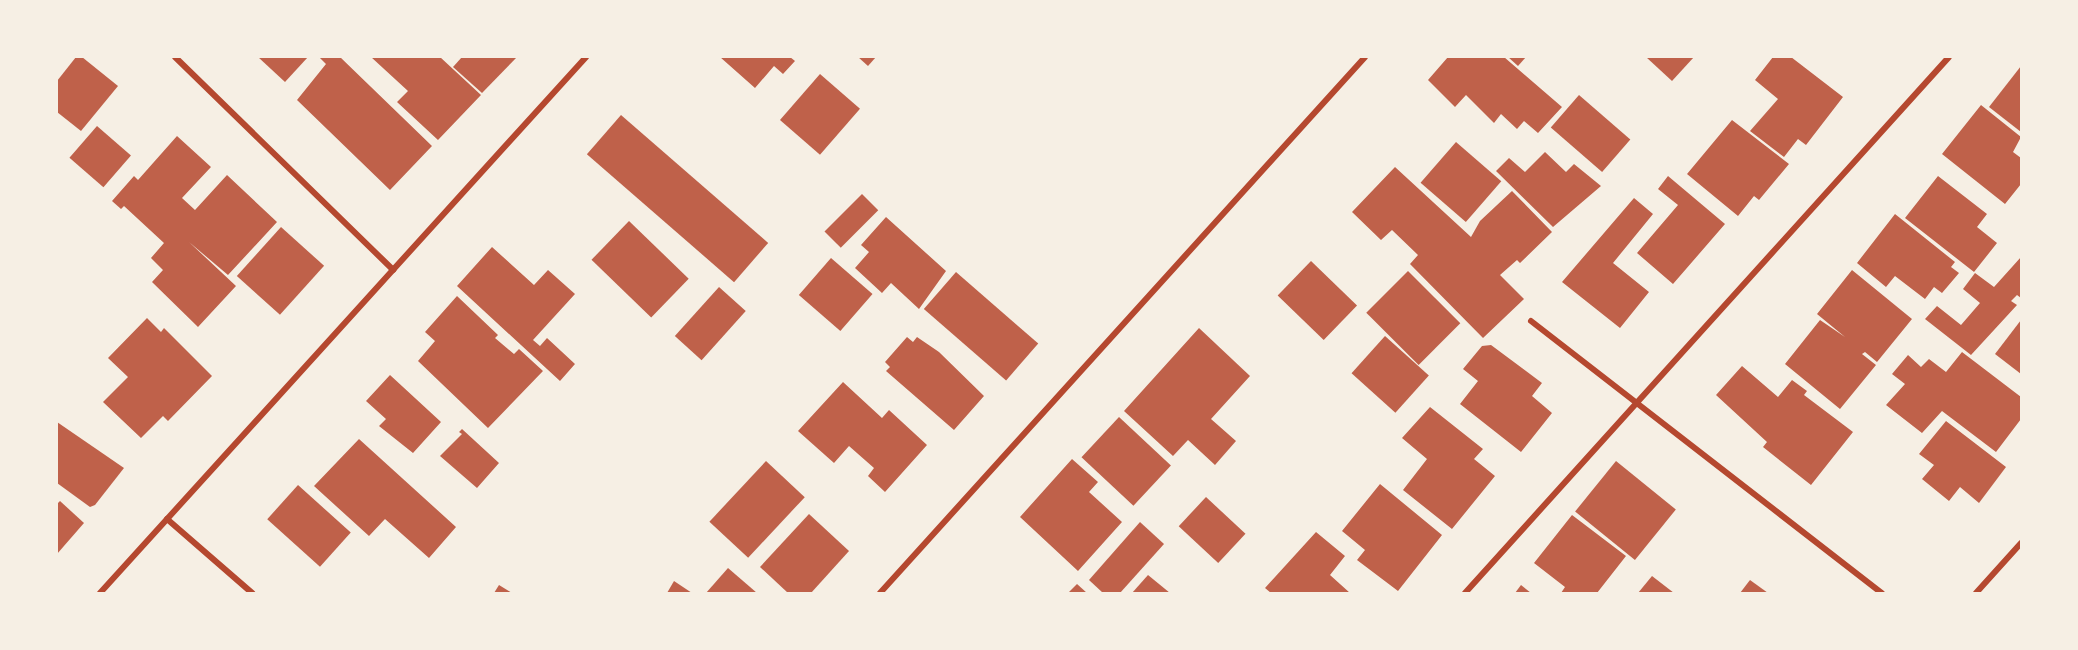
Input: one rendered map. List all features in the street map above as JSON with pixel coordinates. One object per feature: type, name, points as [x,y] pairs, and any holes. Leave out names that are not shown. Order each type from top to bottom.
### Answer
[{"type":"street","points":[[175,57],[393,270]]},
{"type":"street","points":[[100,593],[585,57]]},
{"type":"street","points":[[880,593],[1365,57]]},
{"type":"street","points":[[1465,593],[1949,57]]},
{"type":"street","points":[[1531,321],[1882,593]]},
{"type":"street","points":[[167,519],[252,593]]},
{"type":"street","points":[[1976,593],[2021,543]]},
{"type":"building","points":[[76,57],[82,57],[118,86],[81,131],[57,112],[57,81]]},
{"type":"building","points":[[258,57],[308,57],[285,82]]},
{"type":"building","points":[[319,57],[340,57],[432,146],[390,190],[297,100],[326,64]]},
{"type":"building","points":[[371,57],[440,57],[481,95],[438,140],[397,102],[408,91]]},
{"type":"building","points":[[462,57],[517,57],[482,93],[453,67]]},
{"type":"building","points":[[720,57],[790,57],[795,61],[783,74],[774,66],[755,88]]},
{"type":"building","points":[[858,57],[876,57],[868,66]]},
{"type":"building","points":[[1448,57],[1504,57],[1562,107],[1538,133],[1524,121],[1517,129],[1501,114],[1494,123],[1466,95],[1455,107],[1428,80]]},
{"type":"building","points":[[1508,57],[1526,57],[1518,66]]},
{"type":"building","points":[[1646,57],[1694,57],[1672,81]]},
{"type":"building","points":[[1773,57],[1791,57],[1843,97],[1806,145],[1798,139],[1784,157],[1750,131],[1778,99],[1755,80]]},
{"type":"building","points":[[2021,66],[2021,132],[1989,107]]},
{"type":"building","points":[[820,74],[860,109],[820,155],[780,120]]},
{"type":"building","points":[[1579,95],[1630,140],[1602,172],[1551,127]]},
{"type":"building","points":[[1981,105],[2021,137],[2013,152],[2021,158],[2021,184],[2005,204],[1942,154]]},
{"type":"building","points":[[621,115],[768,243],[734,282],[587,154]]},
{"type":"building","points":[[1732,120],[1789,164],[1759,200],[1754,196],[1738,216],[1687,174]]},
{"type":"building","points":[[97,126],[131,156],[103,187],[69,158]]},
{"type":"building","points":[[177,136],[211,167],[182,198],[195,210],[227,175],[277,222],[228,275],[189,242],[236,286],[198,327],[152,282],[163,270],[151,258],[164,243],[124,206],[121,209],[112,201],[134,176],[138,180]]},
{"type":"building","points":[[1456,142],[1501,181],[1466,222],[1421,183]]},
{"type":"building","points":[[1545,152],[1566,172],[1574,164],[1601,186],[1553,227],[1496,171],[1509,158],[1525,172]]},
{"type":"building","points":[[1395,167],[1471,237],[1480,221],[1512,191],[1552,232],[1520,263],[1517,260],[1500,275],[1524,299],[1483,338],[1410,264],[1418,255],[1392,230],[1381,240],[1352,212]]},
{"type":"building","points":[[1668,176],[1725,224],[1673,284],[1637,253],[1678,205],[1658,189]]},
{"type":"building","points":[[1938,176],[1987,214],[1977,227],[1997,243],[1974,272],[1905,218]]},
{"type":"building","points":[[862,194],[878,210],[841,248],[825,231]]},
{"type":"building","points":[[1634,198],[1653,214],[1613,263],[1649,292],[1620,328],[1562,282]]},
{"type":"building","points":[[1895,214],[1955,262],[1951,267],[1959,273],[1942,293],[1934,287],[1925,299],[1895,276],[1886,287],[1857,263]]},
{"type":"building","points":[[886,217],[946,271],[919,309],[891,283],[882,293],[855,268],[869,252],[861,245]]},
{"type":"building","points":[[629,221],[689,279],[651,318],[591,260]]},
{"type":"building","points":[[281,227],[324,266],[280,315],[237,276]]},
{"type":"building","points":[[492,247],[534,285],[548,270],[575,294],[533,340],[540,346],[547,338],[575,364],[560,381],[457,286]]},
{"type":"building","points":[[2021,257],[2021,298],[2017,295],[2011,301],[2017,305],[1971,355],[1925,319],[1937,306],[1961,325],[1980,303],[1963,289],[1975,273],[1994,287]]},
{"type":"building","points":[[831,258],[873,294],[840,331],[799,295]]},
{"type":"building","points":[[1311,261],[1357,305],[1324,340],[1278,296]]},
{"type":"building","points":[[1852,270],[1912,319],[1877,362],[1865,352],[1862,354],[1876,365],[1840,409],[1785,364],[1820,320],[1845,337],[1817,314]]},
{"type":"building","points":[[1408,271],[1460,323],[1419,365],[1366,313]]},
{"type":"building","points":[[956,272],[1038,344],[1006,380],[924,309]]},
{"type":"building","points":[[719,287],[746,311],[702,360],[675,336]]},
{"type":"building","points":[[457,296],[498,335],[495,338],[514,354],[519,349],[543,371],[488,428],[418,361],[435,341],[425,332]]},
{"type":"building","points":[[147,318],[161,332],[164,328],[212,376],[168,421],[163,416],[141,438],[103,402],[128,377],[108,358]]},
{"type":"building","points":[[2021,320],[2021,374],[1995,354]]},
{"type":"building","points":[[1199,328],[1250,376],[1211,419],[1236,441],[1215,465],[1188,440],[1173,456],[1124,411]]},
{"type":"building","points":[[1385,336],[1429,375],[1395,413],[1352,373]]},
{"type":"building","points":[[907,337],[913,342],[917,337],[939,352],[984,396],[954,430],[886,371],[890,367],[885,362]]},
{"type":"building","points":[[1491,345],[1542,383],[1532,396],[1552,413],[1521,452],[1460,404],[1478,381],[1463,369],[1482,346]]},
{"type":"building","points":[[1962,352],[2021,397],[2021,419],[1996,452],[1942,411],[1922,433],[1886,405],[1905,384],[1892,374],[1908,355],[1921,367],[1929,359],[1946,372]]},
{"type":"building","points":[[1742,366],[1778,397],[1792,380],[1807,391],[1804,395],[1853,432],[1811,485],[1763,447],[1767,442],[1716,395]]},
{"type":"building","points":[[390,375],[441,422],[413,453],[379,426],[386,419],[366,401]]},
{"type":"building","points":[[843,382],[882,418],[889,410],[927,445],[885,492],[868,476],[874,468],[849,446],[834,463],[798,431]]},
{"type":"building","points":[[1430,407],[1483,449],[1474,459],[1495,476],[1452,529],[1403,490],[1427,459],[1402,438]]},
{"type":"building","points":[[1119,417],[1171,465],[1133,506],[1081,457]]},
{"type":"building","points":[[1946,421],[2006,467],[1979,503],[1960,487],[1949,501],[1922,479],[1934,465],[1919,454]]},
{"type":"building","points":[[57,422],[124,468],[95,505],[90,507],[57,483]]},
{"type":"building","points":[[462,429],[499,463],[477,488],[440,456],[462,434],[459,432]]},
{"type":"building","points":[[359,439],[456,527],[429,558],[385,519],[369,536],[314,486]]},
{"type":"building","points":[[1072,459],[1098,482],[1089,492],[1122,522],[1078,571],[1020,517]]},
{"type":"building","points":[[766,461],[805,497],[748,558],[709,522]]},
{"type":"building","points":[[1616,461],[1676,509],[1635,560],[1575,512]]},
{"type":"building","points":[[1380,484],[1442,535],[1398,591],[1357,560],[1365,550],[1342,531]]},
{"type":"building","points":[[298,485],[351,533],[320,567],[267,519]]},
{"type":"building","points":[[1206,497],[1245,534],[1218,563],[1179,526]]},
{"type":"building","points":[[60,501],[84,523],[57,554],[57,504]]},
{"type":"building","points":[[809,514],[849,551],[811,593],[788,593],[760,567]]},
{"type":"building","points":[[1572,515],[1626,556],[1597,593],[1561,593],[1565,587],[1534,563]]},
{"type":"building","points":[[1140,522],[1164,544],[1120,593],[1103,593],[1089,580]]},
{"type":"building","points":[[1316,532],[1345,556],[1330,575],[1350,593],[1271,593],[1265,588]]},
{"type":"building","points":[[728,568],[757,593],[706,593]]},
{"type":"building","points":[[1148,575],[1170,593],[1132,593]]},
{"type":"building","points":[[1652,576],[1674,593],[1638,593]]},
{"type":"building","points":[[1750,580],[1768,593],[1740,593]]},
{"type":"building","points":[[674,581],[692,593],[667,593]]},
{"type":"building","points":[[1077,584],[1087,593],[1068,593]]},
{"type":"building","points":[[499,585],[512,593],[494,593]]},
{"type":"building","points":[[1521,585],[1531,593],[1515,593]]}]
